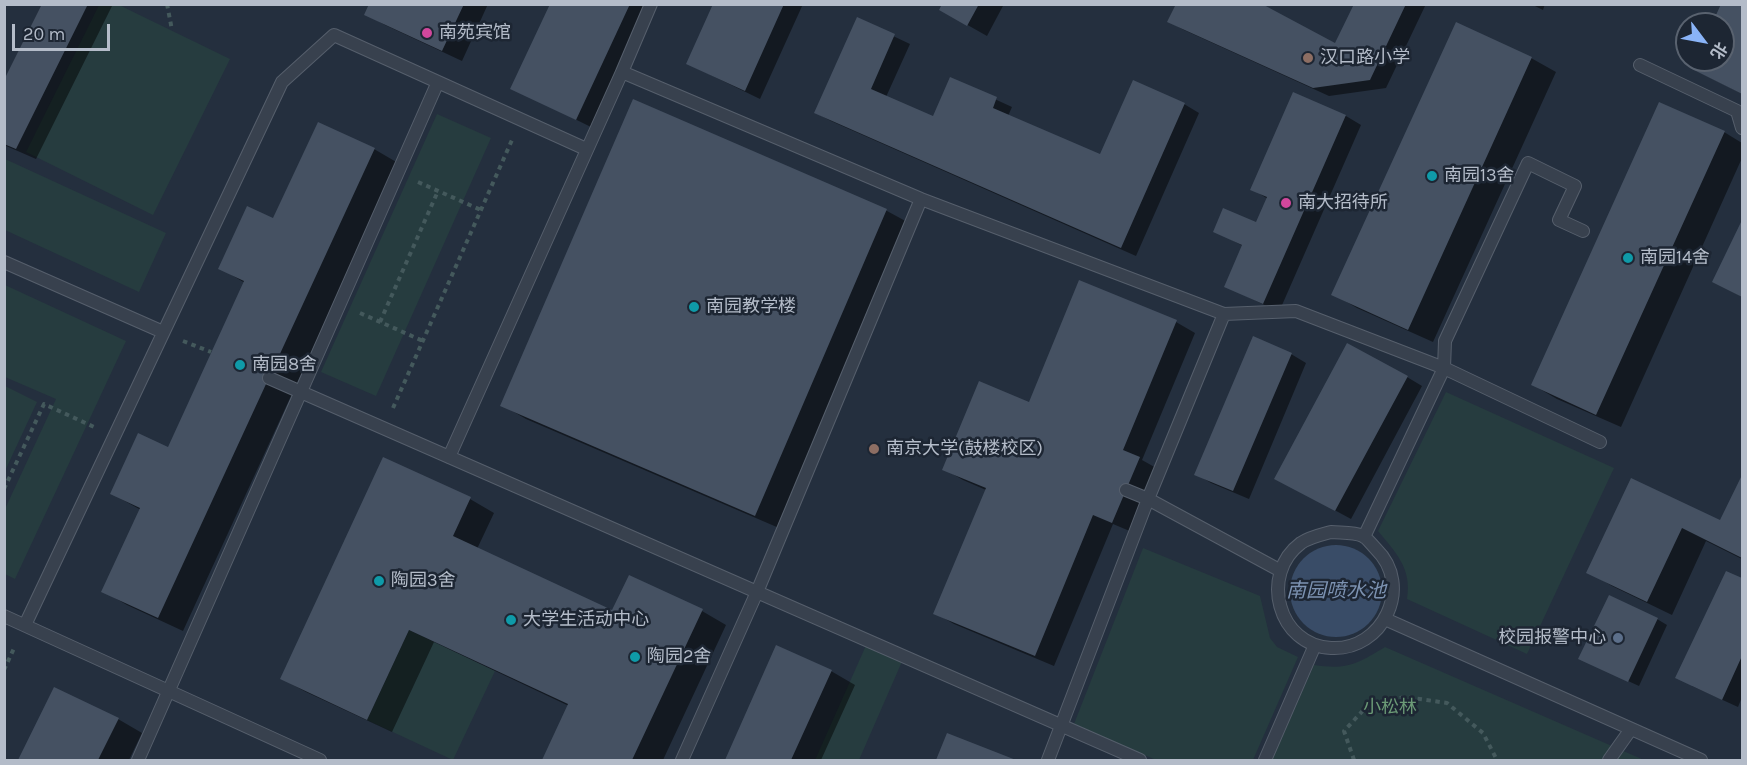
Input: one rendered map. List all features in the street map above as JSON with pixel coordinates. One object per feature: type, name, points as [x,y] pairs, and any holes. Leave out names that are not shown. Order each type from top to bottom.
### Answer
[{"type":"lane","points":[[449,457],[651,4]]},
{"type":"lane","points":[[25,625],[282,82],[334,35],[437,84],[586,149]]},
{"type":"lane","points":[[1640,65],[1737,111],[1743,128]]},
{"type":"lane","points":[[622,72],[921,199],[1224,314],[1296,311],[1444,368],[1600,442]]},
{"type":"lane","points":[[138,760],[437,84]]},
{"type":"lane","points":[[1364,537],[1444,368],[1445,341],[1528,163],[1575,186],[1559,220],[1583,231]]},
{"type":"lane","points":[[682,760],[757,592],[921,199]]},
{"type":"lane","points":[[4,262],[163,332]]},
{"type":"lane","points":[[1048,760],[1148,499],[1224,314]]},
{"type":"lane","points":[[269,378],[1140,760]]},
{"type":"lane","points":[[1126,490],[1148,499],[1281,571]]},
{"type":"lane","points":[[1331,532],[1364,537],[1380,553],[1393,580],[1390,611],[1380,627],[1369,638],[1357,644],[1347,648],[1315,645],[1299,636],[1282,613],[1278,602],[1277,587],[1281,571],[1292,551],[1313,536],[1331,532]]},
{"type":"lane","points":[[4,616],[320,760]]},
{"type":"lane","points":[[1384,619],[1701,760]]},
{"type":"lane","points":[[1265,760],[1315,645]]},
{"type":"lane","points":[[1609,760],[1631,729]]},
{"type":"path","points":[[167,4],[172,30]]},
{"type":"path","points":[[384,428],[520,120]]},
{"type":"path","points":[[408,178],[481,210]]},
{"type":"path","points":[[380,322],[438,191]]},
{"type":"path","points":[[350,309],[423,341]]},
{"type":"path","points":[[163,332],[211,352]]},
{"type":"path","points":[[4,489],[44,404],[114,437]]},
{"type":"path","points":[[1354,760],[1344,731],[1370,703],[1406,697],[1446,703],[1483,734],[1497,760]]},
{"type":"green space","points":[[99,5],[119,5],[230,59],[153,215],[26,152]]},
{"type":"green space","points":[[437,114],[491,138],[376,396],[321,372]]},
{"type":"green space","points":[[5,159],[166,233],[139,292],[5,230]]},
{"type":"green space","points":[[5,285],[126,341],[15,579],[5,574],[5,509],[56,399],[5,377]]},
{"type":"green space","points":[[5,386],[37,402],[5,471]]},
{"type":"green space","points":[[1446,392],[1614,468],[1527,654],[1407,599],[1405,570],[1378,531]]},
{"type":"green space","points":[[1143,548],[1260,596],[1270,638],[1277,647],[1298,657],[1253,760],[1156,760],[1074,724]]},
{"type":"green space","points":[[409,630],[495,671],[453,760],[367,720]]},
{"type":"green space","points":[[868,641],[904,657],[859,760],[815,760]]},
{"type":"green space","name":"小松林","points":[[1385,647],[1644,760],[1272,760],[1314,665],[1344,666],[1367,658]]},
{"type":"water","name":"南园喷水池","points":[[1336,545],[1354,548],[1369,558],[1379,573],[1382,591],[1379,609],[1369,624],[1354,634],[1336,637],[1318,634],[1303,624],[1293,609],[1290,591],[1293,573],[1303,558],[1318,548]]},
{"type":"building","points":[[42,4],[88,4],[16,149],[4,144],[4,80]]},
{"type":"building","name":"南苑宾馆","points":[[369,4],[464,4],[442,51],[364,15]]},
{"type":"building","points":[[550,4],[630,4],[576,120],[510,89]]},
{"type":"building","points":[[713,4],[784,4],[745,91],[686,64]]},
{"type":"building","points":[[942,4],[979,4],[967,26],[939,10]]},
{"type":"building","name":"汉口路小学","points":[[1176,4],[1262,4],[1335,43],[1354,4],[1406,4],[1370,80],[1313,88],[1167,22]]},
{"type":"building","points":[[1721,4],[1742,4],[1742,94],[1698,72],[1735,72],[1735,12],[1717,12]]},
{"type":"building","points":[[857,17],[895,34],[871,89],[933,116],[950,77],[997,97],[993,108],[1100,154],[1133,80],[1185,103],[1121,248],[814,113]]},
{"type":"building","name":"南园13舍","points":[[1456,22],[1532,57],[1408,330],[1331,295]]},
{"type":"building","name":"南大招待所","points":[[1293,92],[1346,115],[1263,304],[1224,287],[1242,245],[1213,232],[1223,208],[1256,222],[1267,197],[1250,190]]},
{"type":"building","name":"南园教学楼","points":[[633,99],[887,209],[755,516],[500,406]]},
{"type":"building","name":"南园14舍","points":[[1659,102],[1725,131],[1596,415],[1531,385]]},
{"type":"building","name":"南园8舍","points":[[318,122],[375,148],[158,618],[101,592],[140,508],[110,494],[138,433],[168,447],[244,281],[218,269],[247,206],[273,218]]},
{"type":"building","points":[[1742,220],[1742,297],[1712,282]]},
{"type":"building","points":[[1079,280],[1177,320],[1123,450],[1140,457],[1112,523],[1093,515],[1035,656],[933,614],[986,488],[942,470],[979,381],[1029,402]]},
{"type":"building","points":[[1253,336],[1292,353],[1233,491],[1194,475]]},
{"type":"building","points":[[1347,343],[1408,376],[1335,511],[1274,479]]},
{"type":"building","points":[[383,457],[471,497],[453,536],[612,610],[629,575],[703,609],[632,760],[542,760],[568,704],[409,630],[367,720],[280,679]]},
{"type":"building","points":[[1742,475],[1742,558],[1682,528],[1647,602],[1586,573],[1631,478],[1720,520]]},
{"type":"building","points":[[1726,571],[1742,578],[1742,656],[1722,700],[1675,678]]},
{"type":"building","name":"校园报警中心","points":[[1609,595],[1658,618],[1628,682],[1578,659]]},
{"type":"building","points":[[776,645],[832,670],[791,760],[725,760]]},
{"type":"building","points":[[54,687],[119,718],[98,760],[18,760]]},
{"type":"building","points":[[947,733],[1016,760],[936,760]]},
{"type":"place","name":"南苑宾馆","points":[[427,33]]},
{"type":"place","name":"汉口路小学","points":[[1308,58]]},
{"type":"place","name":"南园13舍","points":[[1432,176]]},
{"type":"place","name":"南大招待所","points":[[1286,203]]},
{"type":"place","name":"南园14舍","points":[[1628,258]]},
{"type":"place","name":"南园教学楼","points":[[694,307]]},
{"type":"place","name":"南园8舍","points":[[240,365]]},
{"type":"place","name":"南京大学(鼓楼校区)","points":[[874,449]]},
{"type":"place","name":"陶园3舍","points":[[379,581]]},
{"type":"place","name":"大学生活动中心","points":[[511,620]]},
{"type":"place","name":"校园报警中心","points":[[1618,638]]},
{"type":"place","name":"陶园2舍","points":[[635,657]]}]
